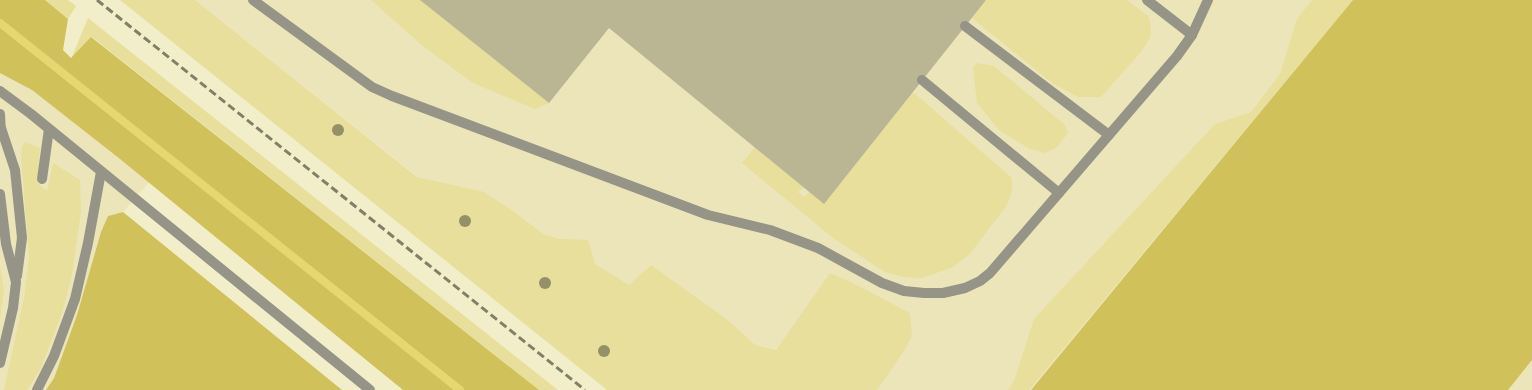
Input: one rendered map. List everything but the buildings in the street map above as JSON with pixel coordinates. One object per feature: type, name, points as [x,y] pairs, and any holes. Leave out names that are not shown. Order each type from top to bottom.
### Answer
[{"type":"lane","points":[[253,0],[372,87],[392,96],[708,215],[770,230],[818,248],[882,283],[904,290],[924,293],[943,293],[965,288],[980,281],[990,273],[1177,56],[1192,35],[1208,0]]},
{"type":"lane","points":[[1147,0],[1192,35]]},
{"type":"lane","points":[[965,26],[1109,135]]},
{"type":"lane","points":[[922,80],[1059,192]]},
{"type":"lane","points":[[0,91],[49,129],[370,390]]},
{"type":"lane","points":[[0,114],[0,143]]},
{"type":"lane","points":[[0,363],[13,308],[22,238],[15,170],[1,128]]},
{"type":"lane","points":[[42,179],[49,129]]},
{"type":"lane","points":[[37,390],[54,356],[75,299],[88,243],[101,172]]},
{"type":"lane","points":[[0,194],[6,244],[16,282]]},
{"type":"shaded area","points":[[0,0],[45,0],[68,19],[63,50],[71,58],[91,37],[539,390],[403,390],[120,159],[32,90],[0,73]]},
{"type":"shaded area","points":[[45,0],[68,0],[76,6],[68,19]]},
{"type":"shaded area","points":[[120,0],[195,0],[417,177],[484,192],[517,214],[543,234],[559,239],[588,240],[595,264],[629,285],[651,265],[729,321],[755,345],[776,350],[830,273],[851,282],[910,313],[912,336],[904,351],[877,390],[607,390]]},
{"type":"shaded area","points":[[195,0],[1353,0],[1031,390],[686,390]]},
{"type":"shaded area","points":[[371,0],[420,0],[549,103],[535,109],[473,83],[424,47]]},
{"type":"shaded area","points":[[986,0],[1127,0],[1149,17],[1151,27],[1150,38],[1141,52],[1101,97],[1078,97],[1052,83],[972,18]]},
{"type":"shaded area","points":[[1312,0],[1353,0],[1029,390],[1008,390],[1014,381],[1034,319],[1215,124],[1251,112],[1280,74],[1297,19]]},
{"type":"shaded area","points":[[1353,0],[1532,0],[1532,360],[1508,390],[1031,390]]},
{"type":"shaded area","points":[[88,18],[558,390],[539,390],[92,37],[71,59]]},
{"type":"shaded area","points":[[977,63],[994,66],[1065,125],[1068,133],[1056,148],[1045,153],[1028,148],[999,130],[977,103],[973,68]]},
{"type":"shaded area","points":[[0,73],[32,90],[149,182],[123,212],[108,216],[101,232],[77,315],[54,378],[46,390],[0,390]]},
{"type":"shaded area","points":[[913,92],[1012,178],[1012,191],[1007,205],[970,254],[953,267],[922,278],[903,277],[885,272],[833,238],[742,163],[755,147],[804,187],[798,192],[804,197]]},
{"type":"shaded area","points":[[25,142],[40,148],[37,183],[47,191],[53,163],[80,180],[81,212],[72,275],[62,313],[40,370],[27,390],[4,390],[24,298],[29,256],[21,157],[22,147]]},
{"type":"shaded area","points":[[123,212],[342,390],[46,390],[54,378],[77,315],[101,232],[108,216]]},
{"type":"shaded area","points":[[0,266],[4,290],[0,319]]},
{"type":"shaded area","points":[[1532,360],[1532,390],[1508,390]]},
{"type":"waterway","points":[[0,23],[460,390]]},
{"type":"railway","points":[[97,0],[585,390]]}]
